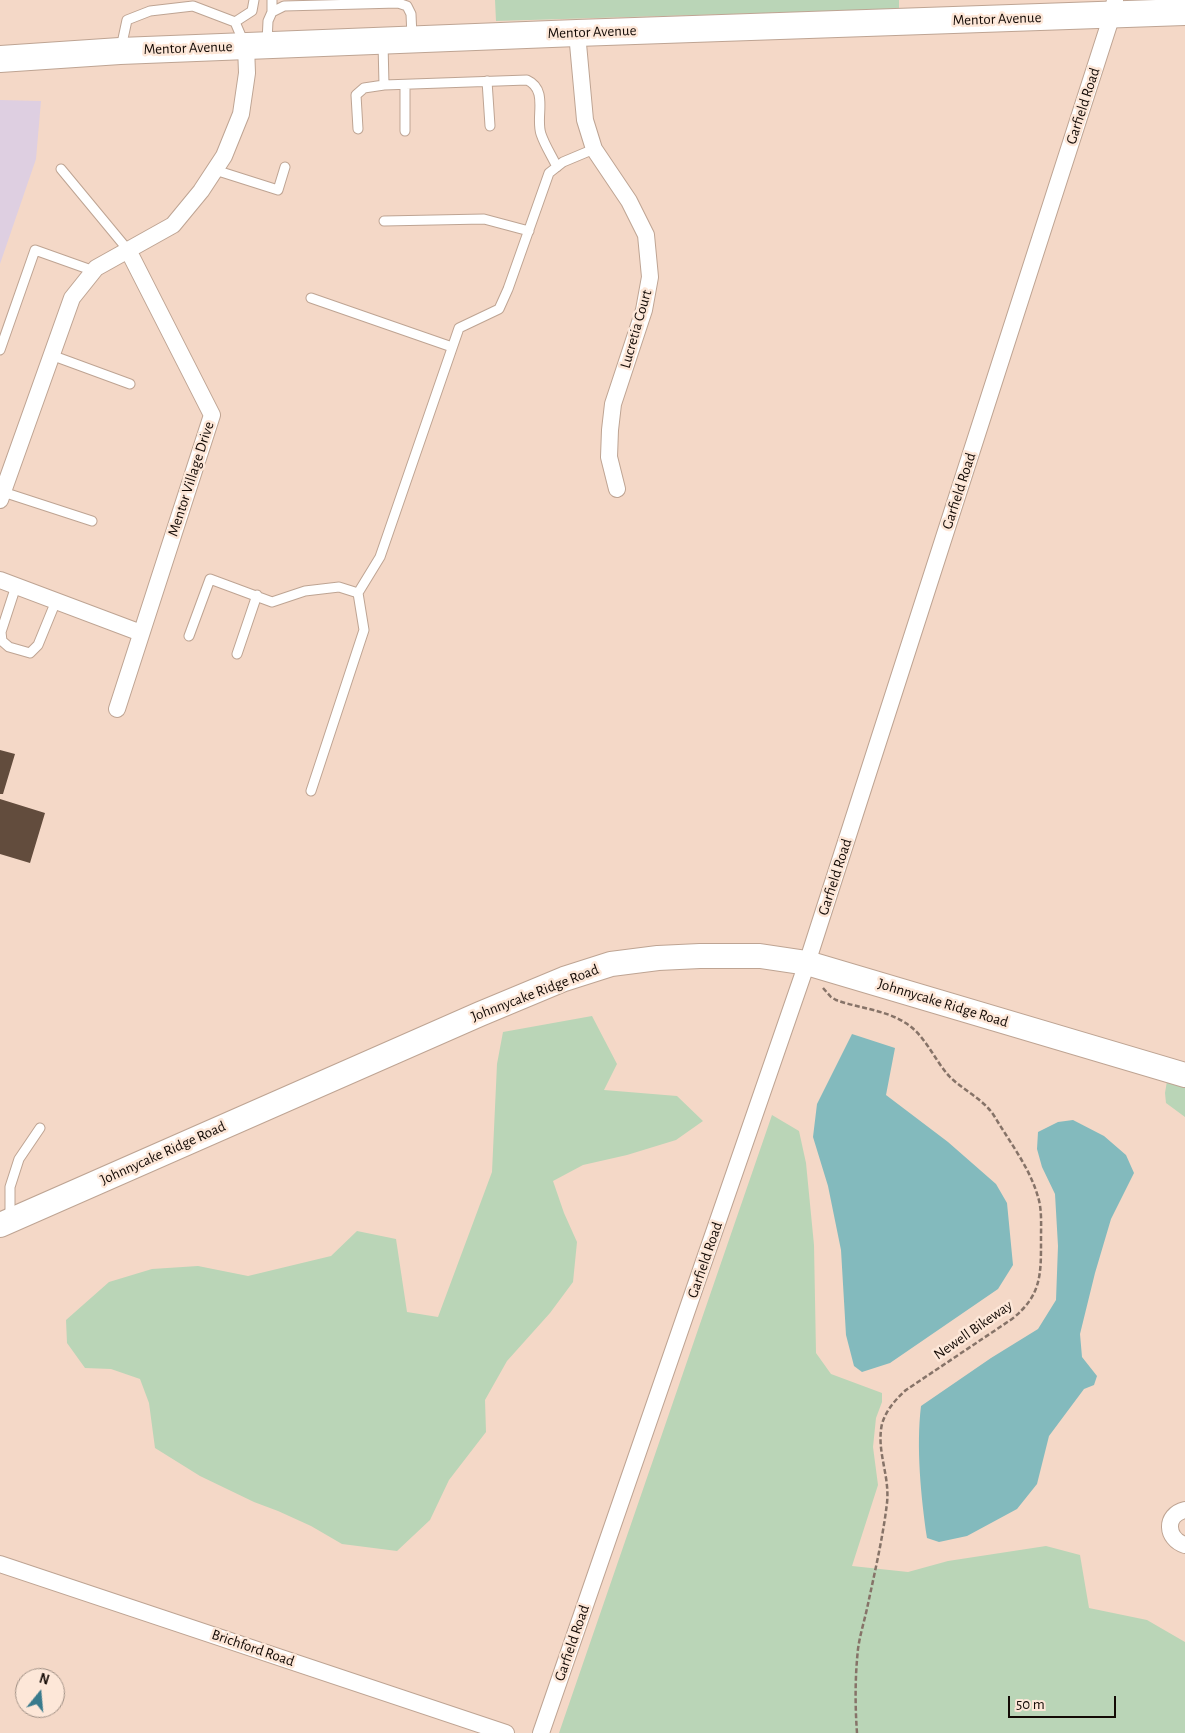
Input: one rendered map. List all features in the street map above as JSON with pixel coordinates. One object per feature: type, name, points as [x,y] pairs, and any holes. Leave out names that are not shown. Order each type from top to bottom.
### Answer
[{"type":"main road","name":"Mentor Avenue","points":[[0,59],[120,51],[577,33],[1114,8],[1185,12]]},
{"type":"main road","name":"Johnnycake Ridge Road","points":[[5,1223],[480,1014],[564,979],[612,964],[658,958],[760,956],[816,965],[1185,1075]]},
{"type":"street","name":"Garfield Road","points":[[541,1733],[816,965],[1114,8]]},
{"type":"street","name":"Lucretia Court","points":[[577,33],[585,120],[594,149],[629,201],[646,235],[650,278],[644,310],[613,404],[609,457],[618,489]]},
{"type":"street","points":[[1,496],[72,298],[96,268],[174,224],[215,170],[224,156],[241,114],[246,73],[256,46]]},
{"type":"street","name":"Mentor Village Drive","points":[[117,709],[212,415],[128,250]]},
{"type":"street","points":[[0,580],[141,633]]},
{"type":"street","points":[[1185,1510],[1172,1518],[1170,1530],[1175,1540],[1185,1545]]},
{"type":"street","name":"Brichford Road","points":[[0,1564],[506,1733]]},
{"type":"lane","points":[[235,22],[252,11],[254,0]]},
{"type":"lane","points":[[120,51],[127,20],[150,11],[193,6],[235,22],[256,46],[272,12],[272,0]]},
{"type":"lane","points":[[272,12],[284,6],[398,3],[407,6],[411,14],[412,39]]},
{"type":"lane","points":[[383,40],[384,85]]},
{"type":"lane","points":[[358,129],[356,95],[364,88],[384,85],[527,80],[536,86],[540,99],[540,133],[557,167]]},
{"type":"lane","points":[[487,81],[490,126]]},
{"type":"lane","points":[[405,85],[405,131]]},
{"type":"lane","points":[[311,791],[364,630],[358,593],[380,557],[459,328],[499,309],[508,289],[549,173],[563,162],[594,149]]},
{"type":"lane","points":[[215,170],[278,190],[285,167]]},
{"type":"lane","points":[[62,169],[128,250]]},
{"type":"lane","points":[[384,221],[484,219],[529,231]]},
{"type":"lane","points":[[0,350],[35,250],[94,271]]},
{"type":"lane","points":[[311,298],[452,347]]},
{"type":"lane","points":[[51,355],[130,384]]},
{"type":"lane","points":[[1,496],[92,521]]},
{"type":"lane","points":[[189,636],[210,579],[272,602],[305,591],[339,587],[358,593]]},
{"type":"lane","points":[[16,586],[1,632],[2,641],[10,647],[30,653],[38,645],[56,601]]},
{"type":"lane","points":[[237,654],[256,595]]},
{"type":"lane","points":[[5,1223],[10,1187],[19,1159],[40,1128]]},
{"type":"path","name":"Newell Bikeway","points":[[816,965],[820,984],[831,998],[904,1022],[914,1029],[934,1058],[951,1078],[970,1091],[989,1109],[1026,1167],[1035,1186],[1039,1199],[1041,1226],[1041,1272],[1033,1295],[1026,1306],[1012,1319],[906,1390],[886,1413],[879,1441],[888,1483],[887,1503],[858,1648],[855,1696],[857,1733]]},
{"type":"shaded area","points":[[0,100],[41,101],[36,159],[0,264]]},
{"type":"green space","points":[[495,0],[899,0],[899,9],[496,21]]},
{"type":"green space","points":[[592,1016],[617,1064],[604,1090],[677,1096],[703,1121],[676,1140],[627,1155],[583,1165],[553,1181],[577,1242],[573,1282],[550,1313],[507,1361],[485,1400],[486,1432],[449,1480],[430,1520],[397,1551],[342,1544],[311,1526],[254,1502],[200,1476],[155,1448],[149,1403],[140,1379],[111,1369],[85,1368],[67,1343],[66,1320],[109,1282],[152,1269],[198,1266],[248,1276],[331,1256],[357,1231],[396,1239],[407,1312],[438,1317],[492,1172],[497,1064],[503,1032]]},
{"type":"green space","points":[[1168,1075],[1185,1080],[1185,1117],[1166,1103],[1165,1093]]},
{"type":"green space","points":[[772,1115],[799,1131],[806,1163],[814,1245],[816,1353],[831,1374],[882,1393],[882,1402],[876,1418],[873,1447],[878,1485],[852,1566],[908,1572],[948,1561],[1046,1546],[1080,1555],[1089,1608],[1147,1620],[1185,1642],[1185,1733],[559,1733]]},
{"type":"water","points":[[852,1034],[895,1048],[886,1095],[948,1142],[996,1184],[1007,1203],[1013,1265],[998,1289],[890,1363],[862,1372],[854,1366],[846,1335],[841,1250],[828,1186],[813,1137],[817,1104]]},
{"type":"water","points":[[1073,1120],[1104,1136],[1126,1155],[1134,1173],[1111,1219],[1080,1334],[1082,1357],[1097,1376],[1094,1385],[1084,1389],[1049,1436],[1037,1484],[1017,1509],[967,1536],[939,1542],[927,1538],[920,1472],[919,1438],[921,1406],[991,1358],[1038,1329],[1056,1300],[1058,1246],[1055,1194],[1042,1167],[1037,1149],[1038,1132],[1058,1122]]},
{"type":"building","points":[[0,750],[15,754],[3,794],[0,794]]},
{"type":"building","points":[[0,799],[45,813],[30,863],[0,854]]}]
